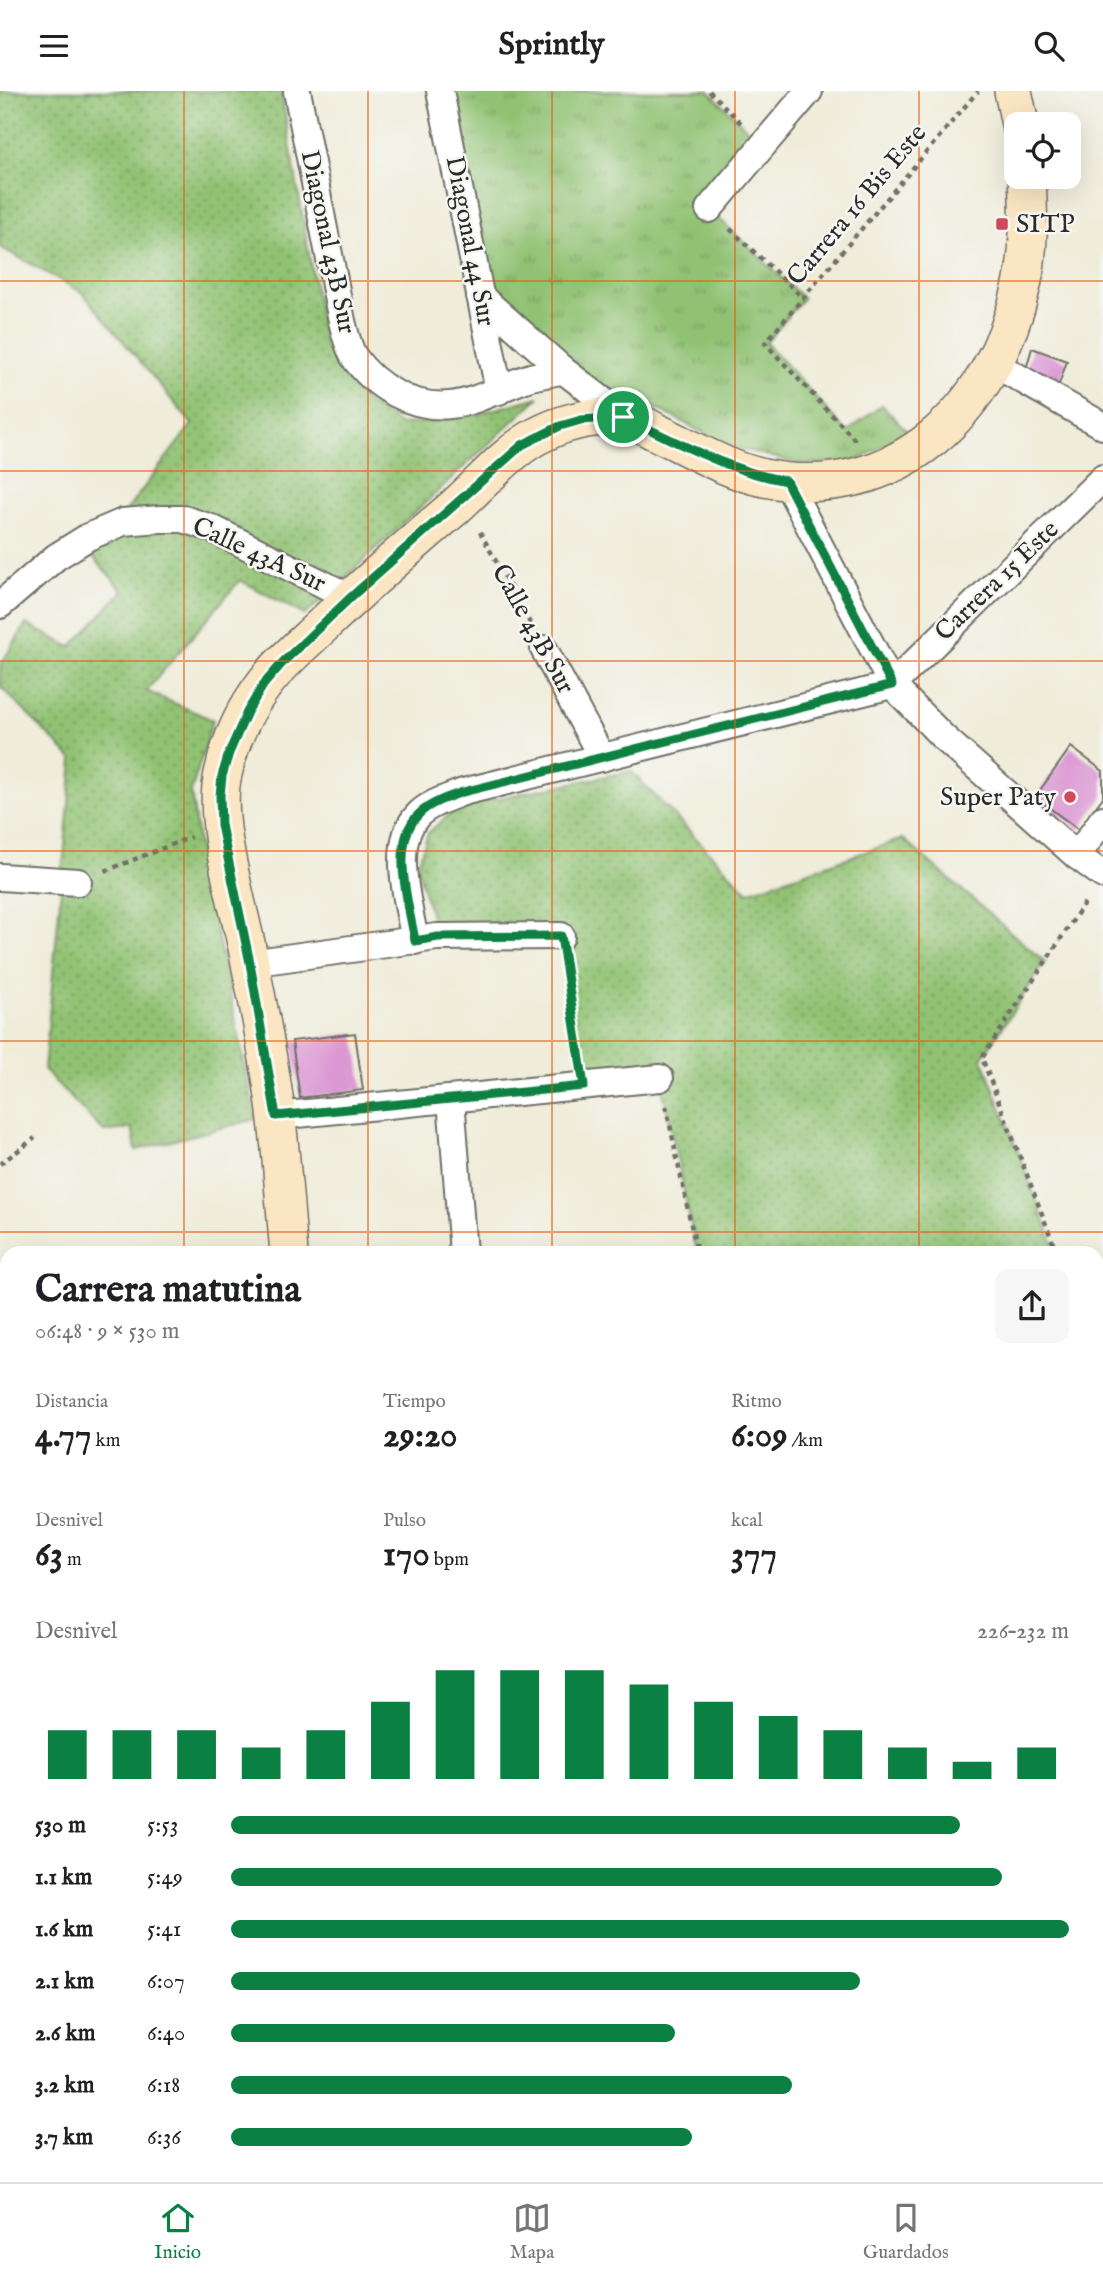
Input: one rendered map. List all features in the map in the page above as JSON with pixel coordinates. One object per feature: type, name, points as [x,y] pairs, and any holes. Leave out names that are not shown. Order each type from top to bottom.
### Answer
[{"type":"street","name":"Diagonal 43B Sur","points":[[297,91],[342,321],[352,355],[374,380],[401,397],[424,403],[450,405],[499,391],[530,377],[563,370]]},
{"type":"street","name":"Diagonal 44 Sur","points":[[440,91],[499,391]]},
{"type":"street","points":[[709,209],[809,91]]},
{"type":"street","points":[[1013,91],[1017,112]]},
{"type":"street","points":[[480,296],[563,370],[623,417],[758,477],[786,481],[840,479],[880,468],[910,455],[950,425],[993,363],[1012,319],[1022,284],[1027,243],[1027,189]]},
{"type":"street","points":[[993,363],[1103,426]]},
{"type":"street","points":[[288,1246],[276,1116],[250,963],[221,825],[222,776],[229,753],[247,712],[264,684],[284,661],[351,597],[522,445],[540,434],[581,420],[623,417]]},
{"type":"street","name":"Carrera 15 Este","points":[[892,685],[1103,478]]},
{"type":"street","points":[[786,481],[892,685],[943,737],[1077,856],[1103,875]]},
{"type":"street","name":"Calle 43A Sur","points":[[0,605],[56,557],[88,537],[123,522],[183,519],[211,528],[351,597]]},
{"type":"street","name":"Calle 43B Sur","points":[[544,649],[603,758]]},
{"type":"street","points":[[415,941],[402,861],[402,845],[409,827],[419,813],[439,801],[463,792],[892,685]]},
{"type":"street","points":[[1077,856],[1103,819]]},
{"type":"street","points":[[0,877],[78,881]]},
{"type":"street","points":[[250,963],[438,937],[561,936]]},
{"type":"street","points":[[276,1116],[660,1078]]},
{"type":"street","points":[[451,1099],[462,1246]]},
{"type":"path","points":[[709,91],[763,145]]},
{"type":"path","name":"Carrera 16 Bis Este","points":[[880,468],[765,343],[978,91]]},
{"type":"path","points":[[709,209],[803,298]]},
{"type":"path","name":"Calle 43B Sur","points":[[462,500],[544,649]]},
{"type":"path","points":[[78,881],[221,825]]},
{"type":"path","points":[[1054,1246],[982,1058],[1103,875]]},
{"type":"path","points":[[561,936],[584,1086]]},
{"type":"path","points":[[660,1078],[696,1246]]},
{"type":"path","points":[[0,1164],[35,1138]]},
{"type":"green space","points":[[0,91],[281,91],[325,347],[366,402],[401,425],[470,416],[539,397],[305,615],[240,580],[146,691],[213,720],[191,792],[199,848],[256,1119],[136,1150],[132,1128],[104,1132],[44,1070],[73,760],[0,686],[0,666],[26,624],[71,647],[123,591],[92,556],[192,424],[83,293],[0,247]]},
{"type":"green space","points":[[452,91],[709,91],[763,145],[709,209],[803,298],[766,343],[847,432],[882,405],[908,432],[856,461],[800,464],[726,445],[660,410],[590,386],[483,297]]},
{"type":"green space","points":[[631,771],[748,892],[903,839],[1045,962],[982,1058],[1054,1246],[696,1246],[660,1078],[584,1085],[561,937],[437,937],[417,867],[428,833],[459,806]]},
{"type":"building","points":[[1032,348],[1067,361],[1057,390],[1026,369]]},
{"type":"building","points":[[1071,747],[1103,771],[1103,797],[1079,830],[1035,797]]},
{"type":"building","points":[[355,1033],[363,1090],[300,1098],[292,1041]]},
{"type":"place","name":"SITP","points":[[1002,224]]},
{"type":"place","name":"Super Paty","points":[[1070,797]]},
{"type":"route","points":[[623,417],[732,467],[758,477],[786,481],[892,685],[463,792],[439,801],[419,813],[409,827],[402,845],[402,861],[415,941],[438,937],[561,936],[584,1086],[276,1116],[250,963],[221,825],[222,776],[237,732],[264,684],[284,661],[351,597],[522,445],[540,434],[581,420],[623,417]]}]
